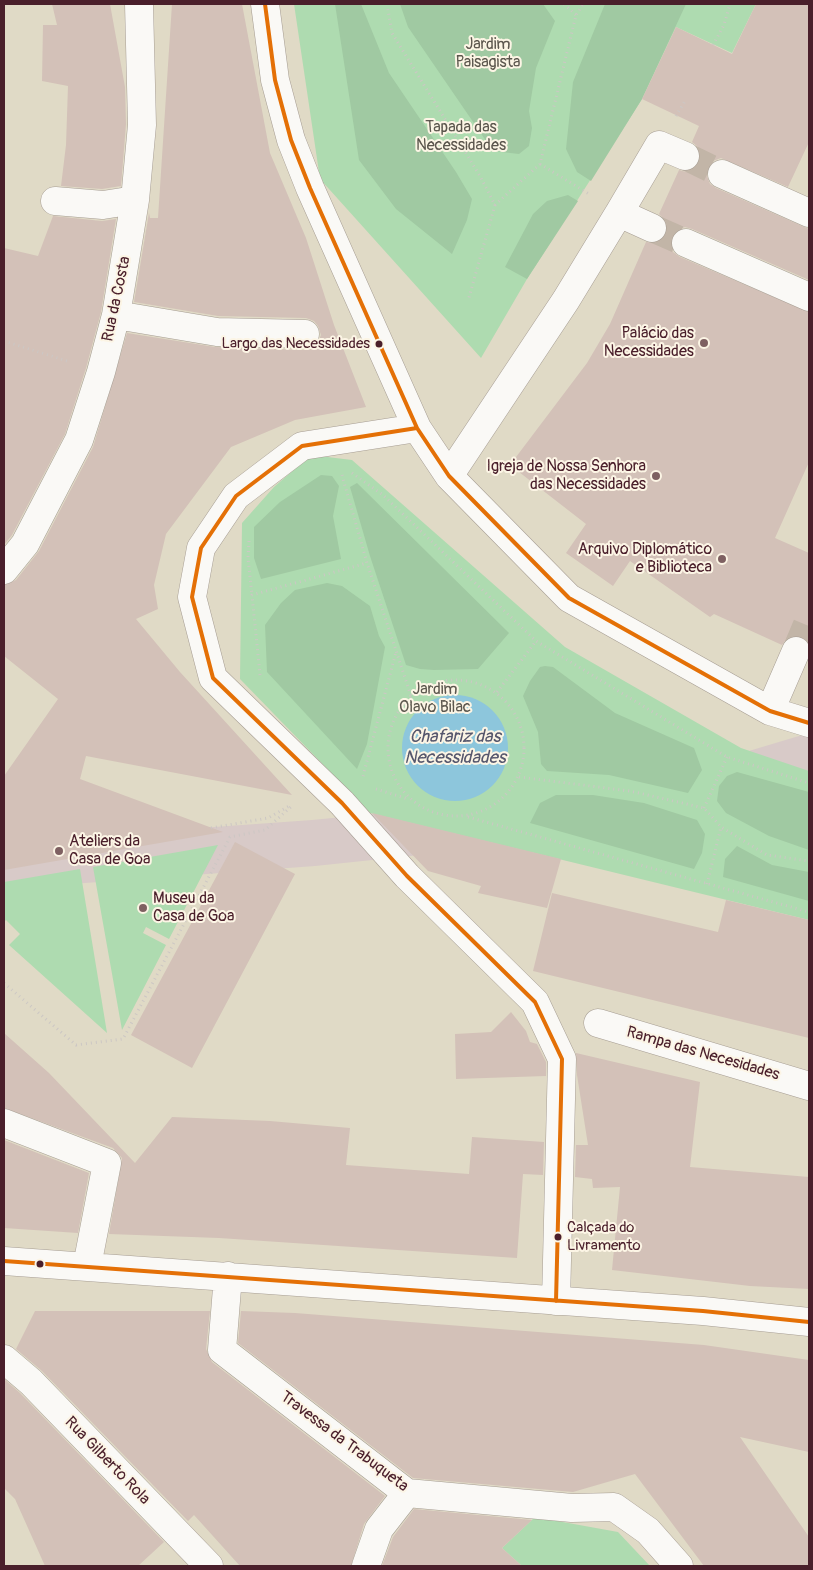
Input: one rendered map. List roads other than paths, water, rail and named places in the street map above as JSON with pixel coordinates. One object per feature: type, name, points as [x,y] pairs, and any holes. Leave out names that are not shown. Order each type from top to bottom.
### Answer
[{"type":"street","name":"Rua da Costa","points":[[4,570],[25,544],[79,440],[101,372],[116,315],[135,200],[142,125],[139,4]]},
{"type":"street","points":[[265,4],[274,80],[291,140],[310,188],[417,428],[449,476],[569,598],[770,711],[809,722]]},
{"type":"street","points":[[449,476],[561,308],[659,144],[685,156]]},
{"type":"street","points":[[722,174],[809,214]]},
{"type":"street","points":[[54,201],[103,205],[135,200]]},
{"type":"street","points":[[619,213],[652,228]]},
{"type":"street","points":[[686,243],[809,297]]},
{"type":"street","points":[[116,315],[217,332],[306,334]]},
{"type":"street","points":[[417,428],[302,446],[236,496],[201,548],[192,598],[213,678],[342,804],[407,876],[535,1002],[562,1058],[556,1301]]},
{"type":"street","points":[[770,711],[796,651]]},
{"type":"street","name":"Rampa das Necesidades","points":[[598,1023],[809,1086]]},
{"type":"street","points":[[4,1123],[107,1164],[87,1266]]},
{"type":"street","points":[[4,1261],[228,1276],[809,1322]]},
{"type":"street","name":"Travessa da Trabuqueta","points":[[228,1276],[222,1350],[407,1493],[572,1508],[614,1507],[648,1531],[679,1566]]},
{"type":"street","name":"Rua Gilberto Rola","points":[[4,1359],[30,1382],[209,1566]]},
{"type":"street","points":[[366,1566],[379,1529],[407,1493]]},
{"type":"water","name":"Chafariz das Necessidades","points":[[455,695],[475,699],[493,710],[504,728],[508,748],[504,768],[493,786],[475,797],[455,801],[435,797],[417,786],[406,768],[402,748],[406,728],[417,710],[435,699]]},
{"type":"tunnel","points":[[685,156],[722,174]]},
{"type":"tunnel","points":[[652,228],[686,243]]},
{"type":"tunnel","points":[[796,651],[809,620]]},
{"type":"place","name":"Palácio das Necessidades","points":[[704,343]]},
{"type":"place","name":"Largo das Necessidades","points":[[379,344]]},
{"type":"place","name":"Igreja de Nossa Senhora das Necessidades","points":[[656,476]]},
{"type":"place","name":"Arquivo Diplomático e Biblioteca","points":[[722,559]]},
{"type":"place","name":"Ateliers da Casa de Goa","points":[[59,851]]},
{"type":"place","name":"Museu da Casa de Goa","points":[[143,908]]},
{"type":"place","name":"Calçada do Livramento","points":[[558,1237]]},
{"type":"park label","name":"Jardim Paisagista","points":[[488,54]]},
{"type":"park label","name":"Tapada das Necessidades","points":[[461,137]]},
{"type":"park label","name":"Jardim Olavo Bilac","points":[[435,699]]}]
